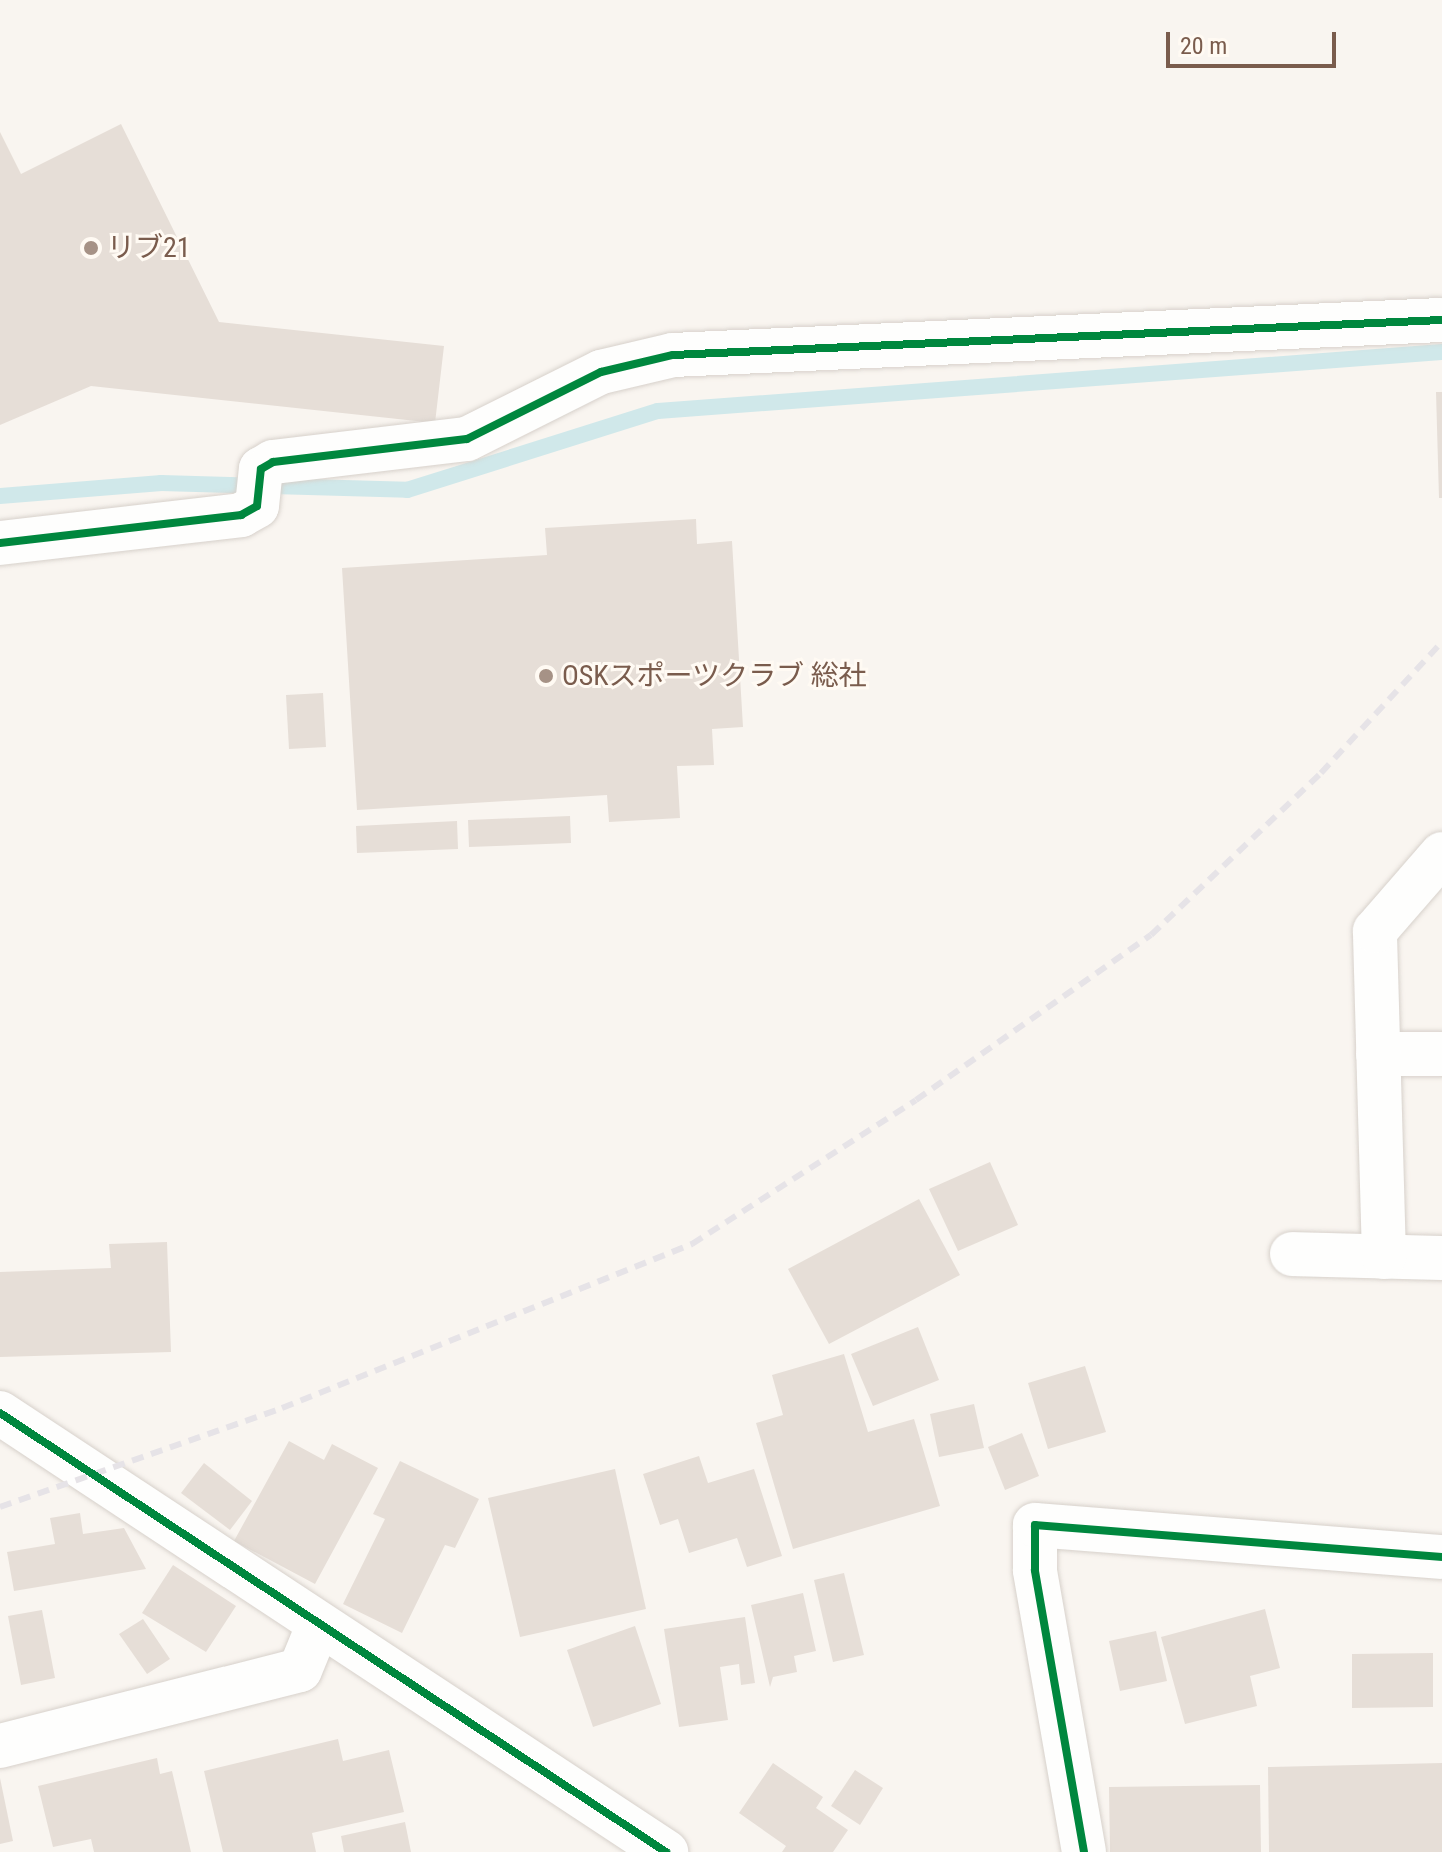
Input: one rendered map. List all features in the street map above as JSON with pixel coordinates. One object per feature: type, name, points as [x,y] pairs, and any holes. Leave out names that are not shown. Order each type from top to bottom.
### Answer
[{"type":"street","points":[[0,543],[210,523],[312,453],[418,451],[467,439],[601,372],[673,355],[1442,320]]},
{"type":"street","points":[[1384,1257],[1375,931],[1442,854]]},
{"type":"street","points":[[1378,1054],[1442,1054]]},
{"type":"street","points":[[1292,1254],[1442,1258]]},
{"type":"street","points":[[0,1413],[318,1626],[666,1852]]},
{"type":"street","points":[[1084,1852],[1035,1570],[1035,1525],[1442,1557]]},
{"type":"street","points":[[0,1746],[300,1670],[318,1626]]},
{"type":"building","name":"リブ21","points":[[121,124],[219,322],[444,346],[435,423],[91,386],[0,425],[0,132],[21,174]]},
{"type":"building","points":[[1436,392],[1442,392],[1442,498],[1439,498]]},
{"type":"building","points":[[696,519],[697,544],[732,541],[743,727],[712,729],[714,765],[677,766],[680,818],[609,822],[607,795],[357,810],[342,568],[547,555],[545,528]]},
{"type":"building","points":[[323,693],[326,747],[289,749],[286,695]]},
{"type":"building","points":[[570,816],[571,843],[469,847],[468,820]]},
{"type":"building","points":[[457,821],[458,849],[357,853],[356,826]]},
{"type":"building","points":[[990,1162],[1018,1225],[958,1251],[929,1189]]},
{"type":"building","points":[[919,1199],[960,1275],[829,1344],[788,1269]]},
{"type":"building","points":[[167,1242],[171,1352],[0,1357],[0,1272],[111,1268],[109,1244]]},
{"type":"building","points":[[918,1327],[939,1380],[873,1406],[851,1354]]},
{"type":"building","points":[[844,1354],[868,1432],[914,1419],[940,1506],[793,1549],[756,1423],[783,1415],[772,1375]]},
{"type":"building","points":[[1085,1366],[1106,1432],[1048,1449],[1028,1383]]},
{"type":"building","points":[[974,1404],[984,1448],[939,1457],[930,1414]]},
{"type":"building","points":[[1022,1433],[1039,1476],[1005,1490],[988,1447]]},
{"type":"building","points":[[289,1441],[324,1460],[332,1444],[378,1468],[315,1584],[234,1541]]},
{"type":"building","points":[[699,1456],[708,1483],[754,1469],[782,1556],[747,1567],[737,1538],[689,1553],[678,1519],[660,1525],[643,1474]]},
{"type":"building","points":[[400,1461],[479,1499],[455,1548],[445,1545],[402,1633],[343,1604],[385,1519],[373,1514]]},
{"type":"building","points":[[204,1463],[252,1501],[230,1530],[181,1493]]},
{"type":"building","points":[[615,1469],[646,1609],[520,1637],[488,1498]]},
{"type":"building","points":[[80,1513],[83,1534],[124,1528],[146,1569],[14,1591],[7,1552],[55,1544],[50,1518]]},
{"type":"building","points":[[173,1565],[236,1606],[206,1652],[142,1613]]},
{"type":"building","points":[[844,1573],[864,1655],[833,1662],[814,1580]]},
{"type":"building","points":[[803,1593],[816,1651],[794,1656],[797,1672],[773,1677],[770,1687],[751,1605]]},
{"type":"building","points":[[1265,1609],[1280,1668],[1250,1676],[1257,1706],[1185,1724],[1161,1637]]},
{"type":"building","points":[[42,1610],[55,1678],[21,1685],[8,1616]]},
{"type":"building","points":[[745,1617],[755,1683],[741,1685],[739,1664],[720,1667],[728,1720],[679,1727],[664,1629]]},
{"type":"building","points":[[143,1619],[170,1659],[147,1674],[119,1634]]},
{"type":"building","points":[[635,1626],[661,1704],[593,1727],[567,1650]]},
{"type":"building","points":[[1156,1631],[1167,1681],[1120,1691],[1109,1641]]},
{"type":"building","points":[[1433,1653],[1433,1707],[1352,1708],[1352,1654]]},
{"type":"building","points":[[338,1739],[343,1761],[389,1750],[404,1812],[312,1833],[316,1852],[223,1852],[204,1771]]},
{"type":"building","points":[[157,1758],[160,1774],[172,1771],[191,1852],[94,1852],[91,1839],[53,1847],[38,1786]]},
{"type":"building","points":[[773,1763],[823,1797],[816,1808],[848,1830],[833,1852],[782,1852],[786,1846],[739,1813]]},
{"type":"building","points":[[1442,1763],[1442,1852],[1269,1852],[1268,1767]]},
{"type":"building","points":[[855,1770],[883,1788],[860,1825],[831,1806]]},
{"type":"building","points":[[0,1778],[13,1841],[0,1844]]},
{"type":"building","points":[[1260,1785],[1261,1852],[1110,1852],[1109,1787]]},
{"type":"building","points":[[405,1822],[411,1852],[344,1852],[341,1836]]},
{"type":"waterway","points":[[0,496],[161,483],[407,490],[658,411],[1442,352]]},
{"type":"railway","points":[[0,1507],[282,1408],[692,1244],[916,1100],[1151,935],[1321,773],[1442,642]]},
{"type":"cycle path","points":[[0,543],[241,515],[257,506],[261,469],[273,462],[467,439],[601,372],[673,355],[1442,320]]},
{"type":"cycle path","points":[[0,1413],[666,1852]]},
{"type":"cycle path","points":[[1084,1852],[1035,1570],[1035,1525],[1442,1557]]},
{"type":"place","name":"リブ21","points":[[91,248]]},
{"type":"place","name":"OSKスポーツクラブ 総社","points":[[546,676]]}]
